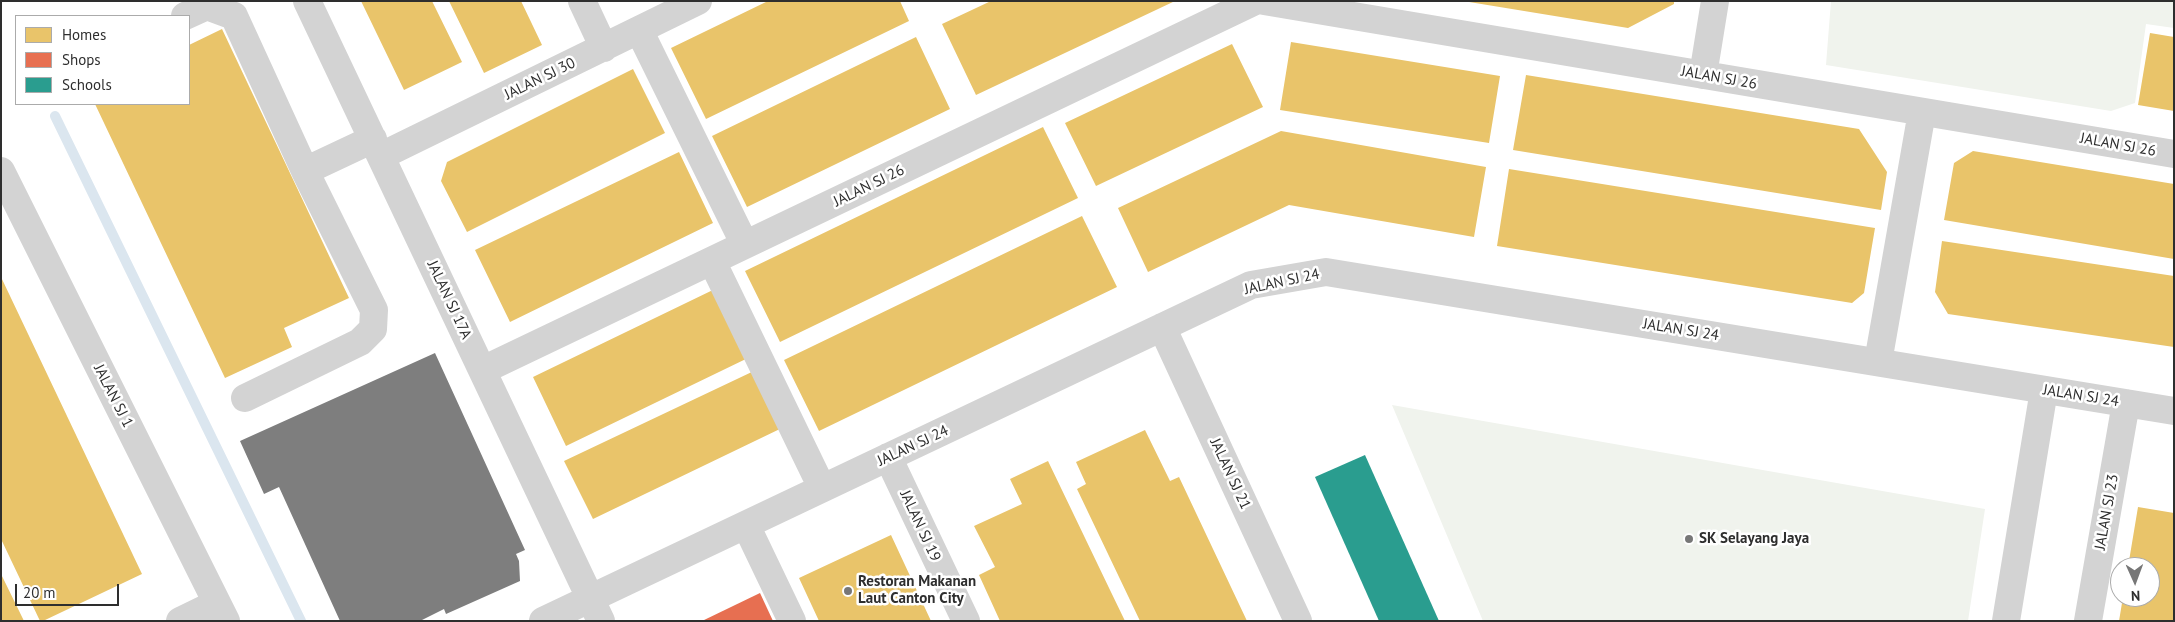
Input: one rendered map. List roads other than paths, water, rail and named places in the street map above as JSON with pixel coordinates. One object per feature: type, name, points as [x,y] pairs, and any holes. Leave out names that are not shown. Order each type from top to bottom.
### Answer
[{"type":"street","name":"JALAN SJ 17A","points":[[307,1],[596,609]]},
{"type":"street","points":[[582,1],[604,48]]},
{"type":"street","name":"JALAN SJ 30","points":[[305,170],[377,148],[604,48],[698,1]]},
{"type":"street","name":"JALAN SJ 26","points":[[482,370],[1256,1]]},
{"type":"street","name":"JALAN SJ 26","points":[[1264,1],[2174,154]]},
{"type":"street","points":[[1703,75],[1715,1]]},
{"type":"street","points":[[187,15],[207,6],[234,16],[305,170],[374,310],[372,329],[360,342],[245,398]]},
{"type":"street","points":[[639,30],[745,245]]},
{"type":"street","points":[[1878,362],[1922,112]]},
{"type":"street","name":"JALAN SJ 1","points":[[1,171],[221,612]]},
{"type":"street","points":[[712,261],[822,488]]},
{"type":"street","name":"JALAN SJ 24","points":[[543,621],[596,609],[746,525],[1250,285],[1326,272],[2174,411]]},
{"type":"street","name":"JALAN SJ 21","points":[[1162,327],[1298,621]]},
{"type":"street","points":[[2006,621],[2044,390]]},
{"type":"street","name":"JALAN SJ 23","points":[[2088,621],[2126,403]]},
{"type":"street","name":"JALAN SJ 19","points":[[888,457],[966,621]]},
{"type":"street","points":[[746,525],[792,621]]},
{"type":"street","points":[[180,621],[221,612]]},
{"type":"waterway","points":[[55,116],[301,621]]},
{"type":"place","name":"SK Selayang Jaya","points":[[1689,539]]},
{"type":"place","name":"Restoran Makanan Laut Canton City","points":[[848,591]]}]
